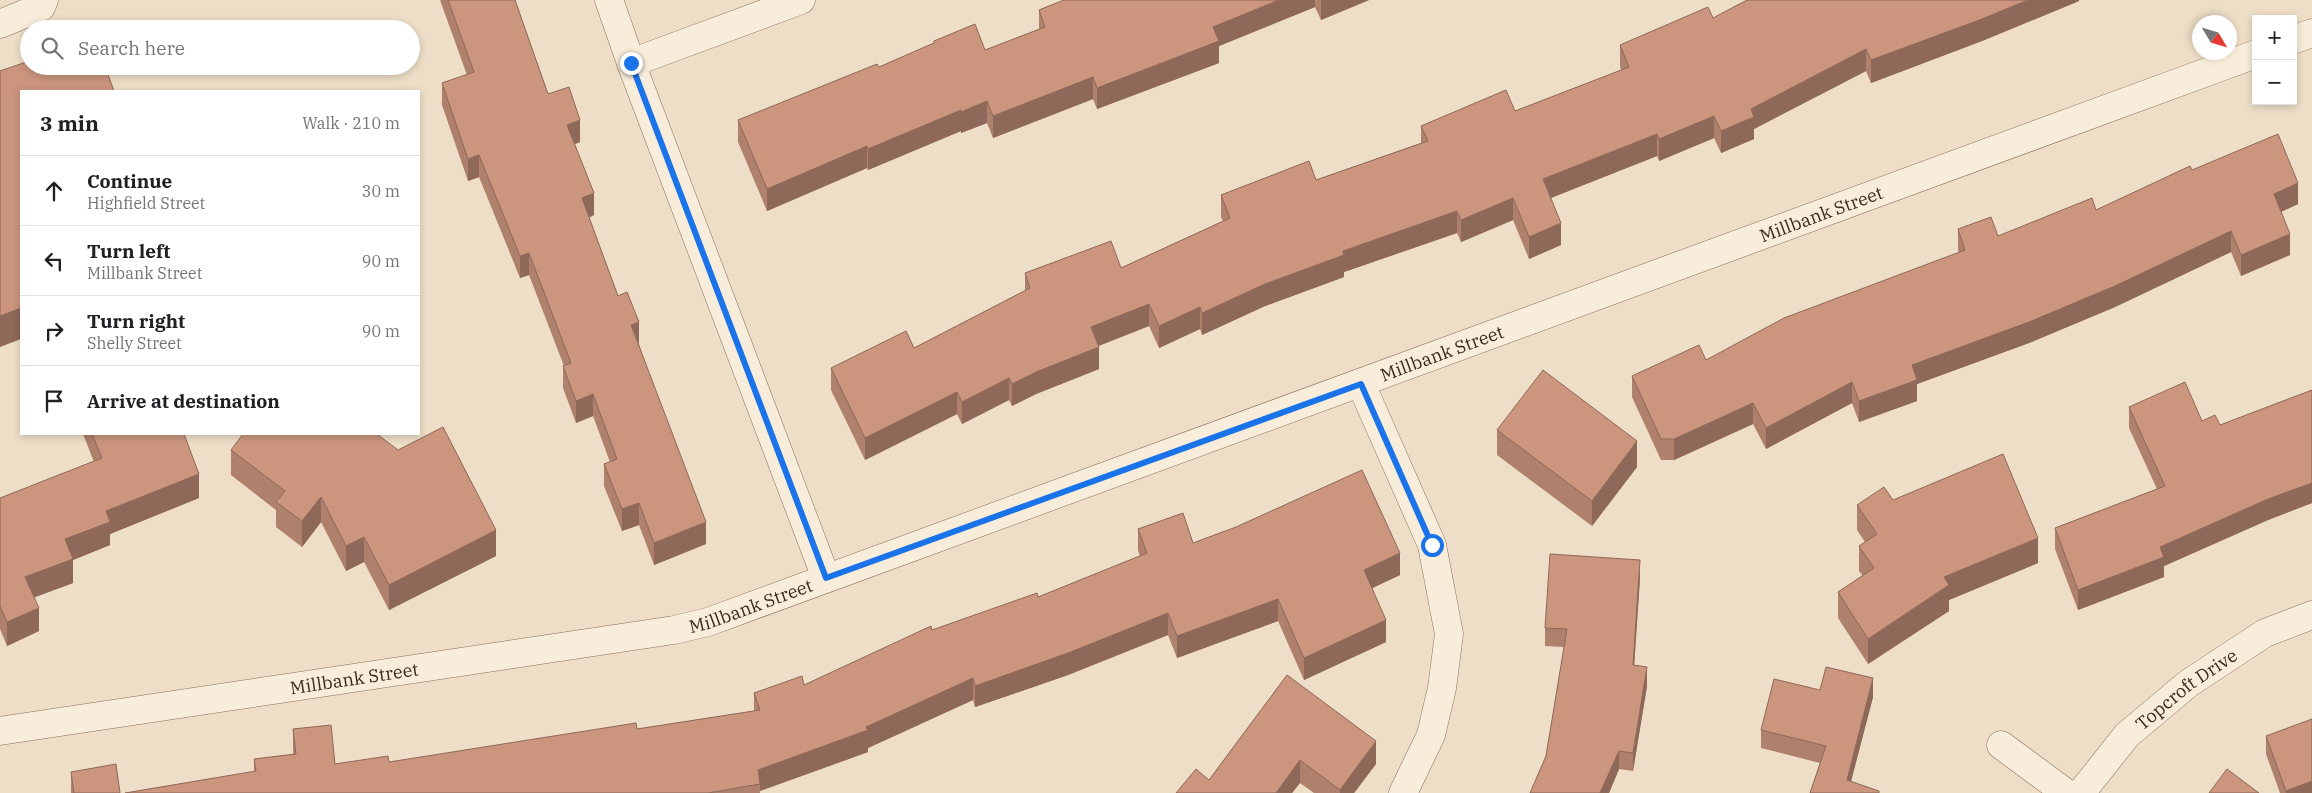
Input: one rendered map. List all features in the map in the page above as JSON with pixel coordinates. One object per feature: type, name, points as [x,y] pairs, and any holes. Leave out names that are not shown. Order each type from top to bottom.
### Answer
[{"type":"street","points":[[0,24],[41,8],[44,0]]},
{"type":"street","points":[[609,0],[631,63],[826,578]]},
{"type":"street","points":[[631,63],[801,0]]},
{"type":"street","points":[[2297,39],[2312,33]]},
{"type":"street","name":"Millbank Street","points":[[0,732],[674,630],[708,622],[1361,384],[2252,55]]},
{"type":"street","points":[[1361,384],[1432,545],[1449,634],[1442,688],[1431,735],[1403,793]]},
{"type":"street","name":"Topcroft Drive","points":[[2081,793],[2127,735],[2189,684],[2265,633],[2312,615]]},
{"type":"street","points":[[2001,745],[2066,793]]},
{"type":"building","points":[[448,0],[515,0],[548,94],[569,87],[580,120],[567,125],[594,193],[582,198],[618,296],[627,292],[639,322],[631,325],[706,522],[654,543],[639,503],[622,509],[604,464],[617,459],[593,394],[576,401],[563,366],[571,363],[529,253],[520,256],[479,155],[468,159],[442,83],[474,72]]},
{"type":"building","points":[[1064,0],[1279,0],[1213,27],[1219,41],[1097,88],[1093,77],[993,116],[987,101],[868,149],[867,146],[767,189],[738,120],[877,64],[879,67],[975,24],[985,50],[1045,27],[1039,10]]},
{"type":"building","points":[[1747,0],[2028,0],[1871,60],[1866,49],[1751,109],[1754,117],[1721,131],[1714,116],[1659,139],[1657,134],[1543,179],[1561,223],[1529,237],[1513,198],[1461,220],[1457,211],[1343,251],[1344,255],[1265,284],[1202,313],[1200,307],[1159,326],[1149,304],[1091,327],[1099,347],[1036,372],[1012,384],[1009,378],[962,402],[957,392],[865,438],[831,368],[906,331],[914,348],[1030,288],[1025,273],[1111,241],[1121,268],[1230,218],[1221,195],[1309,161],[1316,180],[1428,141],[1421,126],[1506,90],[1515,111],[1629,67],[1620,45],[1708,7],[1713,18]]},
{"type":"building","points":[[20,64],[20,75],[108,75],[114,90],[20,90],[20,308],[0,316],[0,71]]},
{"type":"building","points":[[2278,134],[2298,183],[2274,194],[2290,234],[2241,255],[2231,231],[2115,286],[2029,322],[1912,365],[1917,380],[1859,401],[1852,382],[1766,428],[1753,403],[1674,439],[1661,439],[1632,376],[1699,345],[1706,360],[1784,318],[1965,250],[1958,229],[1991,217],[1998,236],[2092,198],[2096,210],[2190,166],[2192,170]]},
{"type":"building","points":[[1543,370],[1637,441],[1592,501],[1497,430]]},
{"type":"building","points":[[2185,382],[2202,421],[2215,415],[2220,425],[2312,390],[2312,483],[2268,499],[2160,547],[2164,557],[2078,590],[2055,528],[2165,486],[2129,407]]},
{"type":"building","points":[[443,427],[496,530],[389,585],[364,537],[346,546],[321,497],[302,521],[276,502],[285,491],[231,450],[242,435],[378,435],[398,450]]},
{"type":"building","points":[[92,435],[184,435],[199,474],[106,511],[110,522],[65,539],[73,559],[25,577],[39,608],[7,622],[0,606],[0,498],[102,458]]},
{"type":"building","points":[[2003,454],[2038,538],[1944,577],[1949,585],[1868,639],[1838,592],[1874,568],[1859,546],[1877,534],[1857,505],[1884,487],[1893,500]]},
{"type":"building","points":[[1362,470],[1400,553],[1364,570],[1386,620],[1304,658],[1278,599],[1177,636],[1168,613],[1068,653],[975,686],[973,678],[866,727],[868,730],[758,770],[760,784],[708,793],[125,793],[256,771],[254,759],[296,754],[293,729],[331,725],[335,764],[388,756],[389,762],[636,723],[637,729],[760,710],[754,693],[802,676],[804,685],[931,626],[932,630],[1037,593],[1038,597],[1147,553],[1138,529],[1183,513],[1193,543],[1236,527]]},
{"type":"building","points":[[1550,554],[1640,560],[1633,665],[1647,667],[1633,753],[1619,751],[1600,793],[1530,793],[1546,756],[1567,629],[1545,628]]},
{"type":"building","points":[[1826,667],[1873,678],[1847,780],[1879,791],[1879,793],[1810,793],[1826,746],[1761,730],[1774,679],[1820,690]]},
{"type":"building","points":[[1287,675],[1376,741],[1340,790],[1300,760],[1276,793],[1176,793],[1196,769],[1209,780]]},
{"type":"building","points":[[2312,719],[2312,781],[2286,791],[2266,736]]},
{"type":"building","points":[[116,764],[120,793],[74,793],[71,772]]},
{"type":"building","points":[[2227,769],[2259,793],[2209,793]]},
{"type":"route","points":[[631,63],[826,578],[1361,384],[1432,545]]}]
